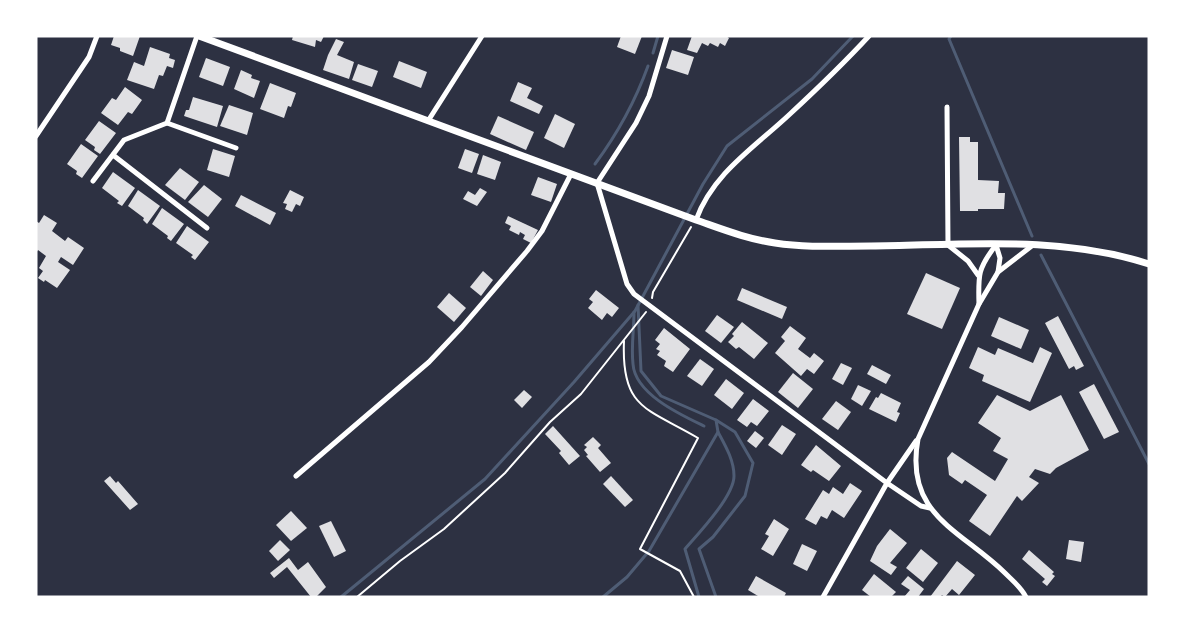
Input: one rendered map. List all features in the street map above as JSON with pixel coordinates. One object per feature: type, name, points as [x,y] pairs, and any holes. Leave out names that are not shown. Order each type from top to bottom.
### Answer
[{"type":"street","points":[[36,136],[89,57],[97,36]]},
{"type":"street","points":[[167,123],[198,36],[696,220],[756,240],[822,246],[1069,246],[1121,255],[1149,264]]},
{"type":"street","points":[[428,121],[482,36]]},
{"type":"street","points":[[667,36],[649,96],[636,123],[597,183],[623,275],[634,294],[887,483],[921,506],[930,508]]},
{"type":"street","points":[[696,220],[701,207],[729,169],[755,143],[789,115],[869,36]]},
{"type":"street","points":[[946,107],[948,245]]},
{"type":"street","points":[[93,181],[124,140],[167,123],[236,148]]},
{"type":"street","points":[[113,155],[207,228]]},
{"type":"street","points":[[296,476],[429,362],[462,327],[542,231],[571,174]]},
{"type":"street","points":[[948,245],[968,261],[978,275]]},
{"type":"street","points":[[996,245],[1000,258],[998,272]]},
{"type":"street","points":[[979,304],[978,275],[984,260],[996,245]]},
{"type":"street","points":[[823,597],[887,483],[918,439],[979,304],[998,272],[1033,245]]},
{"type":"street","points":[[918,439],[915,463],[919,483],[930,508],[944,525],[997,565],[1026,597]]},
{"type":"path","points":[[357,597],[444,529],[505,473],[550,422],[581,394],[624,341],[696,220]]},
{"type":"path","points":[[624,341],[623,365],[626,382],[632,394],[647,410],[698,438],[640,549],[680,571],[694,597]]},
{"type":"building","points":[[114,36],[140,36],[133,56],[111,45]]},
{"type":"building","points":[[293,36],[324,36],[321,42],[316,40],[315,47],[292,40]]},
{"type":"building","points":[[621,36],[642,36],[635,54],[617,47]]},
{"type":"building","points":[[692,36],[726,36],[729,38],[725,46],[720,43],[718,47],[710,43],[708,46],[702,43],[697,53],[687,50]]},
{"type":"building","points":[[336,39],[344,42],[337,55],[354,62],[349,79],[323,70]]},
{"type":"building","points":[[150,47],[170,54],[169,58],[175,60],[173,68],[167,66],[163,76],[159,75],[154,89],[127,80],[134,62],[144,66]]},
{"type":"building","points":[[672,50],[694,57],[688,75],[666,68]]},
{"type":"building","points":[[206,58],[230,67],[223,86],[199,77]]},
{"type":"building","points":[[399,61],[427,72],[421,88],[393,77]]},
{"type":"building","points":[[358,64],[378,71],[372,87],[352,80]]},
{"type":"building","points":[[241,70],[252,75],[251,78],[260,81],[254,98],[234,89]]},
{"type":"building","points":[[518,82],[532,88],[527,98],[543,106],[539,114],[510,101]]},
{"type":"building","points":[[270,83],[296,93],[284,118],[260,109]]},
{"type":"building","points":[[125,87],[142,100],[132,114],[128,112],[118,125],[101,113],[112,98],[116,100]]},
{"type":"building","points":[[193,97],[223,106],[217,127],[184,116],[186,110],[189,110]]},
{"type":"building","points":[[229,105],[253,113],[247,135],[220,126]]},
{"type":"building","points":[[555,114],[575,124],[564,148],[544,138]]},
{"type":"building","points":[[498,116],[534,132],[526,150],[490,134]]},
{"type":"building","points":[[99,121],[116,133],[100,154],[85,140]]},
{"type":"building","points":[[959,137],[970,137],[970,142],[978,142],[978,180],[999,181],[998,193],[1005,193],[1004,209],[960,211]]},
{"type":"building","points":[[81,144],[98,156],[82,178],[67,164]]},
{"type":"building","points":[[213,149],[235,156],[229,177],[207,170]]},
{"type":"building","points":[[465,149],[479,154],[472,173],[458,168]]},
{"type":"building","points":[[483,155],[501,162],[495,180],[477,174]]},
{"type":"building","points":[[180,168],[199,182],[185,200],[165,185]]},
{"type":"building","points":[[113,172],[135,188],[122,206],[102,188]]},
{"type":"building","points":[[538,177],[557,184],[551,202],[531,195]]},
{"type":"building","points":[[204,185],[222,199],[208,217],[188,202]]},
{"type":"building","points":[[480,188],[487,192],[477,206],[463,199],[468,191],[475,195]]},
{"type":"building","points":[[138,190],[160,206],[147,224],[144,218],[128,206]]},
{"type":"building","points":[[290,190],[304,197],[300,206],[296,204],[292,212],[285,209],[287,204],[283,203]]},
{"type":"building","points":[[241,195],[276,213],[270,225],[235,206]]},
{"type":"building","points":[[162,208],[184,224],[171,241],[152,224]]},
{"type":"building","points":[[44,215],[57,223],[52,231],[65,241],[68,237],[84,248],[73,265],[61,257],[58,262],[70,270],[57,288],[38,278],[43,271],[39,268],[46,256],[38,250],[36,253],[36,221],[39,223]]},
{"type":"building","points":[[508,216],[538,230],[531,243],[523,239],[525,235],[520,232],[519,235],[509,230],[511,226],[505,223]]},
{"type":"building","points":[[187,226],[209,242],[195,260],[191,257],[193,255],[176,243]]},
{"type":"building","points":[[483,271],[493,280],[481,296],[470,287]]},
{"type":"building","points":[[926,273],[960,288],[942,329],[907,314]]},
{"type":"building","points":[[742,288],[787,307],[782,319],[737,300]]},
{"type":"building","points":[[596,290],[619,308],[612,317],[607,313],[602,320],[588,308],[593,302],[589,299]]},
{"type":"building","points":[[449,293],[466,308],[454,322],[437,307]]},
{"type":"building","points":[[717,315],[734,327],[721,343],[705,331]]},
{"type":"building","points":[[1058,316],[1084,366],[1076,370],[1074,366],[1069,369],[1045,323]]},
{"type":"building","points":[[999,317],[1029,330],[1021,349],[991,336]]},
{"type":"building","points":[[742,322],[768,343],[754,359],[739,347],[736,349],[728,342]]},
{"type":"building","points":[[790,326],[806,338],[798,349],[810,358],[814,353],[824,361],[814,374],[807,369],[801,376],[775,353],[785,341],[781,337]]},
{"type":"building","points":[[664,328],[690,349],[673,372],[664,366],[666,361],[657,355],[660,351],[656,349],[660,344],[655,340]]},
{"type":"building","points":[[978,347],[995,355],[998,348],[1033,363],[1040,347],[1052,353],[1030,402],[982,381],[984,375],[969,368]]},
{"type":"building","points":[[700,359],[714,369],[702,386],[687,376]]},
{"type":"building","points":[[841,363],[852,368],[843,385],[832,379]]},
{"type":"building","points":[[872,365],[891,375],[886,384],[867,374]]},
{"type":"building","points":[[793,373],[813,389],[798,408],[778,392]]},
{"type":"building","points":[[726,379],[744,393],[732,409],[714,395]]},
{"type":"building","points":[[1094,384],[1119,432],[1104,439],[1079,392]]},
{"type":"building","points":[[858,385],[871,391],[862,406],[851,399]]},
{"type":"building","points":[[524,390],[532,397],[522,408],[514,400]]},
{"type":"building","points":[[881,393],[901,403],[896,422],[869,409]]},
{"type":"building","points":[[997,395],[1030,411],[1061,395],[1089,450],[1056,468],[1050,474],[1035,469],[1029,477],[1039,483],[1022,501],[1017,496],[990,536],[969,521],[987,495],[965,480],[962,484],[949,475],[947,458],[952,452],[995,481],[1008,459],[993,451],[1001,438],[978,423]]},
{"type":"building","points":[[753,399],[769,411],[757,426],[751,422],[747,427],[737,420]]},
{"type":"building","points":[[836,401],[851,412],[838,430],[822,419]]},
{"type":"building","points":[[782,425],[796,434],[782,455],[768,445]]},
{"type":"building","points":[[553,426],[580,456],[569,465],[559,453],[561,451],[545,434]]},
{"type":"building","points":[[755,431],[764,438],[756,448],[747,441]]},
{"type":"building","points":[[593,437],[601,445],[598,448],[611,463],[600,472],[586,456],[588,455],[584,450],[587,447],[584,445]]},
{"type":"building","points":[[816,445],[841,466],[829,481],[801,465]]},
{"type":"building","points":[[110,476],[116,483],[118,481],[138,504],[130,510],[104,481]]},
{"type":"building","points":[[611,476],[633,500],[625,507],[603,484]]},
{"type":"building","points":[[850,483],[862,491],[844,518],[832,510],[827,519],[821,516],[816,525],[805,519],[823,490],[829,494],[833,487],[843,494]]},
{"type":"building","points":[[291,511],[307,528],[291,541],[276,525]]},
{"type":"building","points":[[774,519],[789,529],[773,556],[761,549],[769,536],[765,534]]},
{"type":"building","points":[[331,521],[346,551],[334,557],[319,526]]},
{"type":"building","points":[[890,529],[907,543],[890,563],[897,567],[891,575],[870,561],[877,546]]},
{"type":"building","points":[[280,540],[290,550],[278,561],[269,551]]},
{"type":"building","points":[[1069,540],[1084,542],[1081,562],[1066,559]]},
{"type":"building","points":[[802,544],[817,551],[807,571],[793,564]]},
{"type":"building","points":[[921,549],[938,563],[923,582],[906,568]]},
{"type":"building","points":[[1029,550],[1054,572],[1052,574],[1055,576],[1047,586],[1042,582],[1045,579],[1022,559]]},
{"type":"building","points":[[289,558],[298,570],[308,562],[326,587],[316,597],[311,597],[287,567],[274,578],[270,573]]},
{"type":"building","points":[[957,561],[975,575],[959,595],[952,589],[945,597],[942,595],[930,597]]},
{"type":"building","points":[[874,574],[896,592],[891,597],[871,597],[862,590]]},
{"type":"building","points":[[756,576],[786,593],[784,597],[758,597],[748,590]]},
{"type":"building","points":[[908,576],[924,589],[918,597],[904,597],[910,590],[901,584]]},
{"type":"waterway","points":[[653,53],[658,36]]},
{"type":"waterway","points":[[341,597],[485,479],[574,382],[635,311],[703,184],[727,146],[812,79],[853,36]]},
{"type":"waterway","points":[[951,36],[949,39],[1032,236]]},
{"type":"waterway","points":[[595,164],[625,117],[648,66]]},
{"type":"waterway","points":[[1041,255],[1149,464]]},
{"type":"waterway","points":[[603,597],[627,577],[649,551],[718,432],[716,420],[661,396],[641,371],[638,305]]},
{"type":"waterway","points":[[634,312],[633,364],[642,385],[661,402],[704,426]]},
{"type":"waterway","points":[[716,420],[735,432],[753,463],[745,496],[713,537],[699,549],[716,597]]},
{"type":"waterway","points":[[699,597],[685,549],[722,504],[734,476],[731,458],[718,432]]}]
